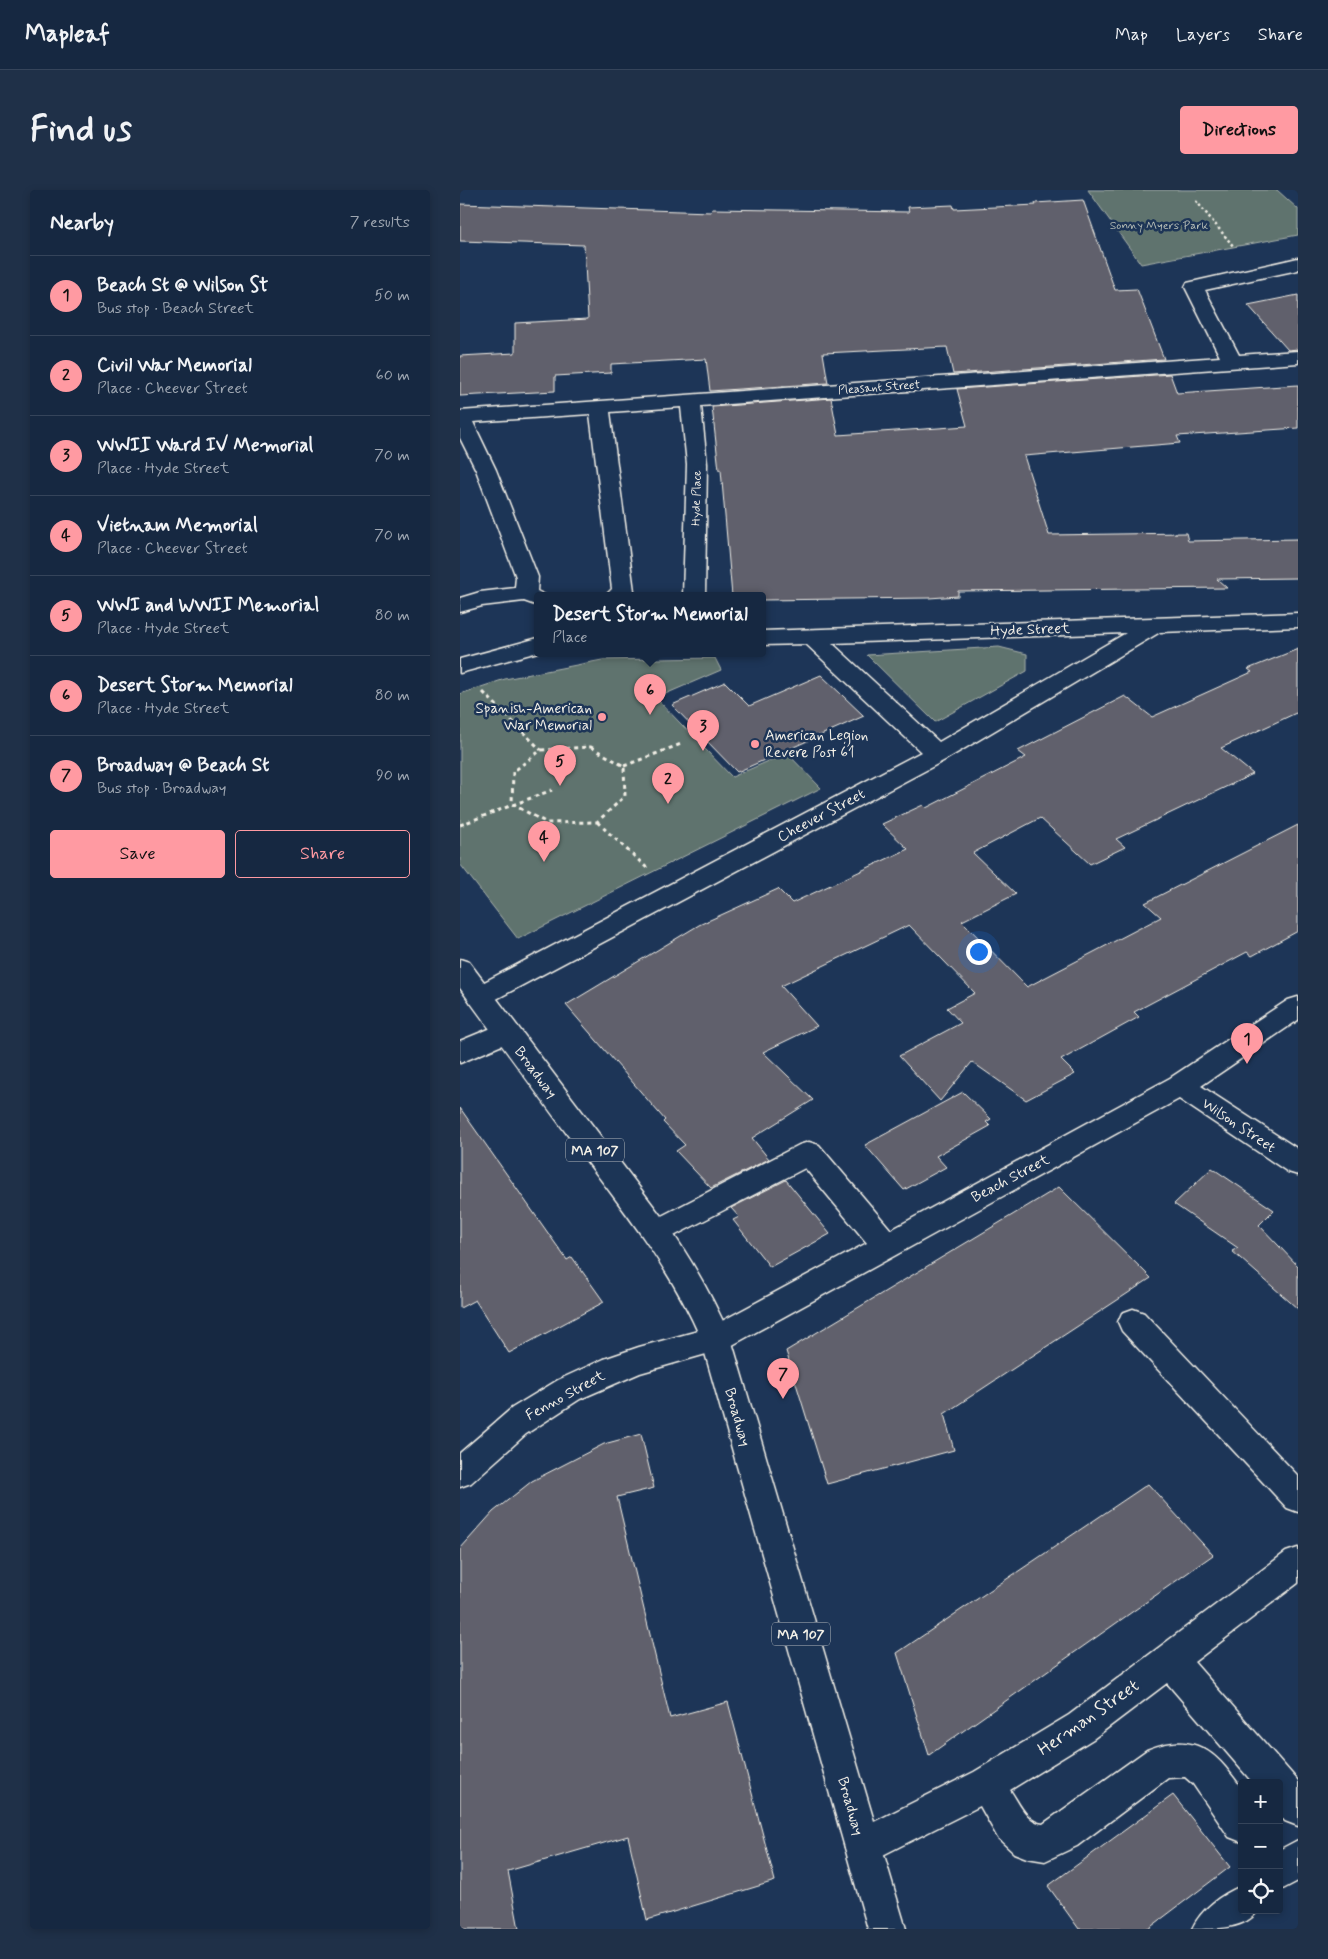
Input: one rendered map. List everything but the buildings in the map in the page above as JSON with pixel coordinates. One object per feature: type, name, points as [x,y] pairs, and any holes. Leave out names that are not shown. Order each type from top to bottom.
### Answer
[{"type":"street","points":[[1233,362],[1194,288],[1298,264]]},
{"type":"street","name":"Pleasant Street","points":[[460,417],[1298,357]]},
{"type":"street","name":"Hyde Place","points":[[690,400],[697,464],[694,592]]},
{"type":"street","points":[[599,407],[623,591],[622,592]]},
{"type":"street","points":[[460,417],[469,455],[486,470],[527,577],[532,596],[480,599],[460,605]]},
{"type":"street","name":"Hyde Street","points":[[766,638],[1298,620]]},
{"type":"street","name":"Cheever Street","points":[[480,996],[936,754],[1157,624]]},
{"type":"street","points":[[811,636],[936,754]]},
{"type":"street","points":[[460,666],[534,646]]},
{"type":"street","name":"Broadway","points":[[460,969],[656,1232],[696,1292],[716,1339],[886,1929]]},
{"type":"street","name":"Beach Street","points":[[716,1339],[1180,1086],[1298,1007]]},
{"type":"street","points":[[460,1053],[506,1032]]},
{"type":"street","name":"Wilson Street","points":[[1180,1086],[1298,1164]]},
{"type":"street","points":[[656,1232],[809,1153],[886,1245]]},
{"type":"street","points":[[1132,1322],[1298,1498]]},
{"type":"street","name":"Fenno Street","points":[[460,1473],[523,1418],[590,1378],[650,1356],[716,1339]]},
{"type":"street","name":"Herman Street","points":[[863,1847],[987,1784],[1081,1727],[1298,1563]]},
{"type":"street","points":[[1170,1660],[1273,1779]]},
{"type":"street","points":[[987,1784],[1011,1825],[1027,1840],[1045,1843],[1064,1833],[1160,1762],[1172,1759],[1191,1761],[1205,1770],[1238,1818]]},
{"type":"street","points":[[1283,1791],[1298,1808]]},
{"type":"street","points":[[1283,1870],[1298,1858]]},
{"type":"street","points":[[1211,1929],[1238,1907]]},
{"type":"path","points":[[1196,201],[1257,274]]},
{"type":"path","points":[[480,688],[541,750]]},
{"type":"path","points":[[624,766],[681,744]]},
{"type":"path","points":[[512,804],[513,772],[541,750],[591,747],[624,766]]},
{"type":"path","points":[[512,804],[548,823],[596,822],[625,796],[624,766]]},
{"type":"path","points":[[460,825],[552,790]]},
{"type":"path","points":[[596,822],[674,892]]},
{"type":"green space","name":"Sonny Myers Park","points":[[1088,190],[1277,190],[1298,209],[1298,235],[1141,264]]},
{"type":"green space","points":[[999,647],[1027,654],[1027,671],[935,722],[867,655]]},
{"type":"green space","points":[[715,658],[721,670],[656,698],[732,777],[787,753],[821,788],[518,939],[460,864],[460,694],[505,679],[602,660]]},
{"type":"place","name":"Desert Storm Memorial","points":[[650,715]]},
{"type":"place","name":"Spanish-American War Memorial","points":[[602,717]]},
{"type":"place","name":"American Legion Revere Post 61","points":[[755,744]]},
{"type":"place","name":"WWII Ward IV Memorial","points":[[703,751]]},
{"type":"place","name":"WWI and WWII Memorial","points":[[560,786]]},
{"type":"place","name":"Civil War Memorial","points":[[668,804]]},
{"type":"place","name":"Vietnam Memorial","points":[[544,862]]},
{"type":"place","name":"Beach St @ Wilson St","points":[[1247,1064]]},
{"type":"place","name":"Broadway @ Beach St","points":[[783,1399]]}]
